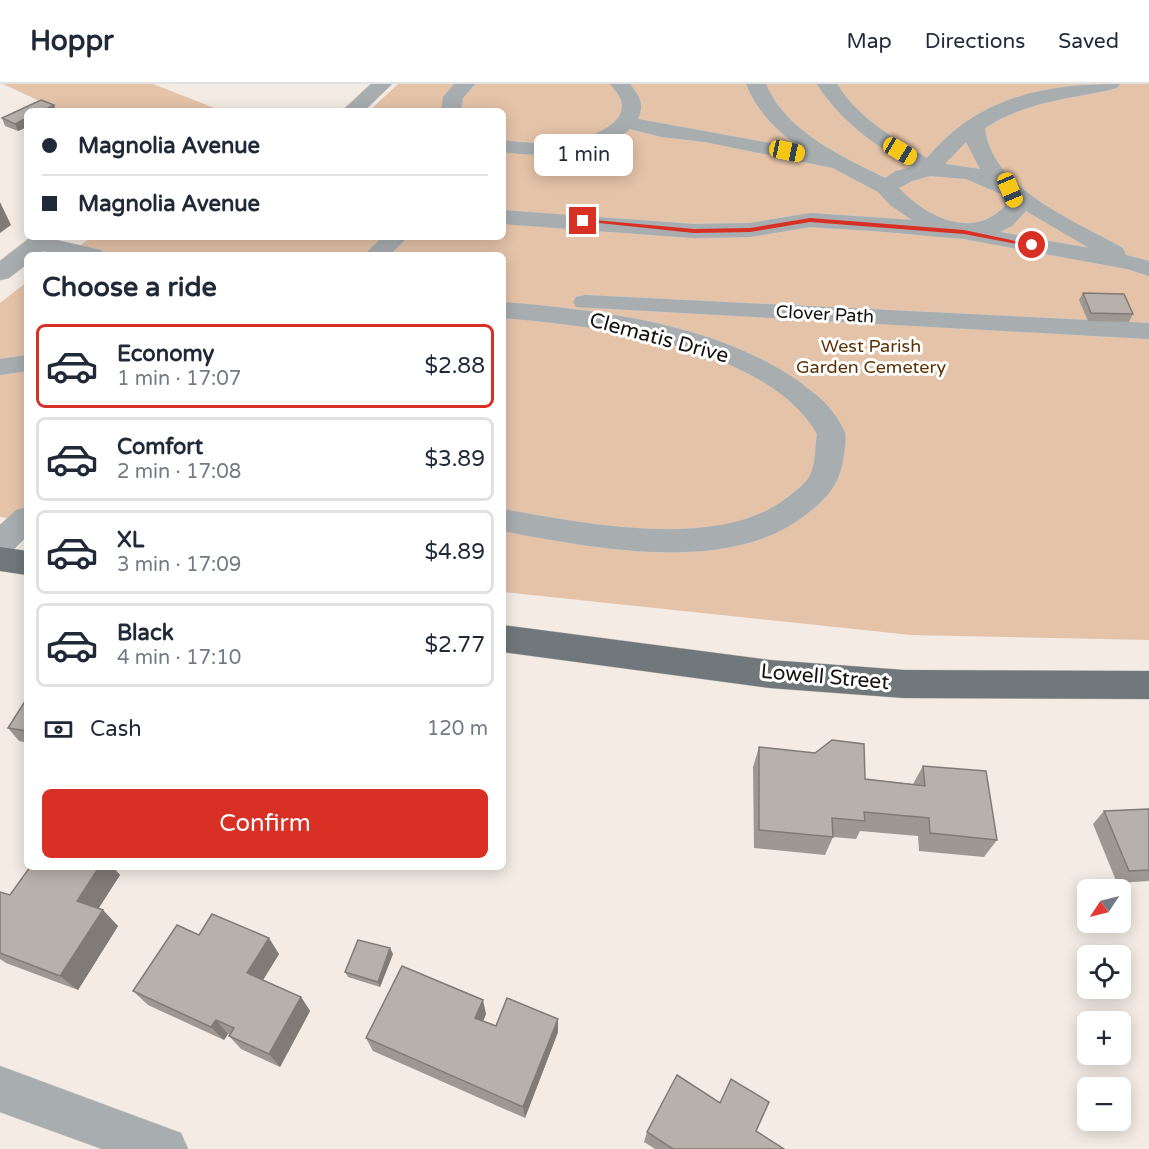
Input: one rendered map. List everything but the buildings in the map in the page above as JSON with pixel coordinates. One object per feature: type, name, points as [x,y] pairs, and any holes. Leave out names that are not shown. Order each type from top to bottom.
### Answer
[{"type":"main road","points":[[0,559],[24,563]]},
{"type":"main road","name":"Lowell Street","points":[[506,639],[770,674],[904,684],[1149,685]]},
{"type":"street","points":[[355,108],[382,84]]},
{"type":"street","points":[[451,108],[453,97],[465,84]]},
{"type":"street","points":[[506,146],[558,149],[587,144],[611,134],[626,122],[632,112],[632,100],[620,84]]},
{"type":"street","points":[[756,84],[767,107],[782,123],[842,164],[886,187],[898,202],[921,217],[964,232],[991,228],[1012,215],[1017,207],[1010,190],[987,165],[977,146],[974,124]]},
{"type":"street","points":[[827,84],[832,94],[850,114],[876,135],[930,169]]},
{"type":"street","points":[[930,169],[945,147],[974,124],[998,110],[1023,101],[1110,84]]},
{"type":"street","points":[[626,122],[662,131],[740,143],[842,164]]},
{"type":"street","points":[[810,220],[886,187],[918,170],[970,173],[1010,190],[1141,266]]},
{"type":"street","points":[[506,217],[694,231],[750,230],[810,220],[964,232],[1141,266]]},
{"type":"street","points":[[27,252],[42,240],[83,252]]},
{"type":"street","points":[[379,252],[393,240]]},
{"type":"street","points":[[0,273],[24,254]]},
{"type":"street","name":"Clover Path","points":[[506,308],[544,300],[1149,331]]},
{"type":"street","name":"Clematis Drive","points":[[506,309],[564,314],[645,330],[720,350],[772,374],[812,405],[831,434],[825,476],[800,506],[759,529],[691,542],[581,535],[506,521]]},
{"type":"street","points":[[0,367],[24,363]]},
{"type":"street","points":[[0,544],[24,521]]},
{"type":"street","points":[[0,1089],[165,1149]]},
{"type":"green space","points":[[3,84],[153,84],[214,108],[55,108]]},
{"type":"green space","name":"West Parish Garden Cemetery","points":[[398,84],[1149,84],[1149,640],[911,635],[506,592],[506,252],[70,252],[88,240],[506,240],[506,108],[372,108]]},
{"type":"green space","points":[[24,284],[24,521],[0,517],[0,303]]},
{"type":"route","points":[[583,221],[694,231],[750,230],[810,220],[964,232],[1032,245]]}]
